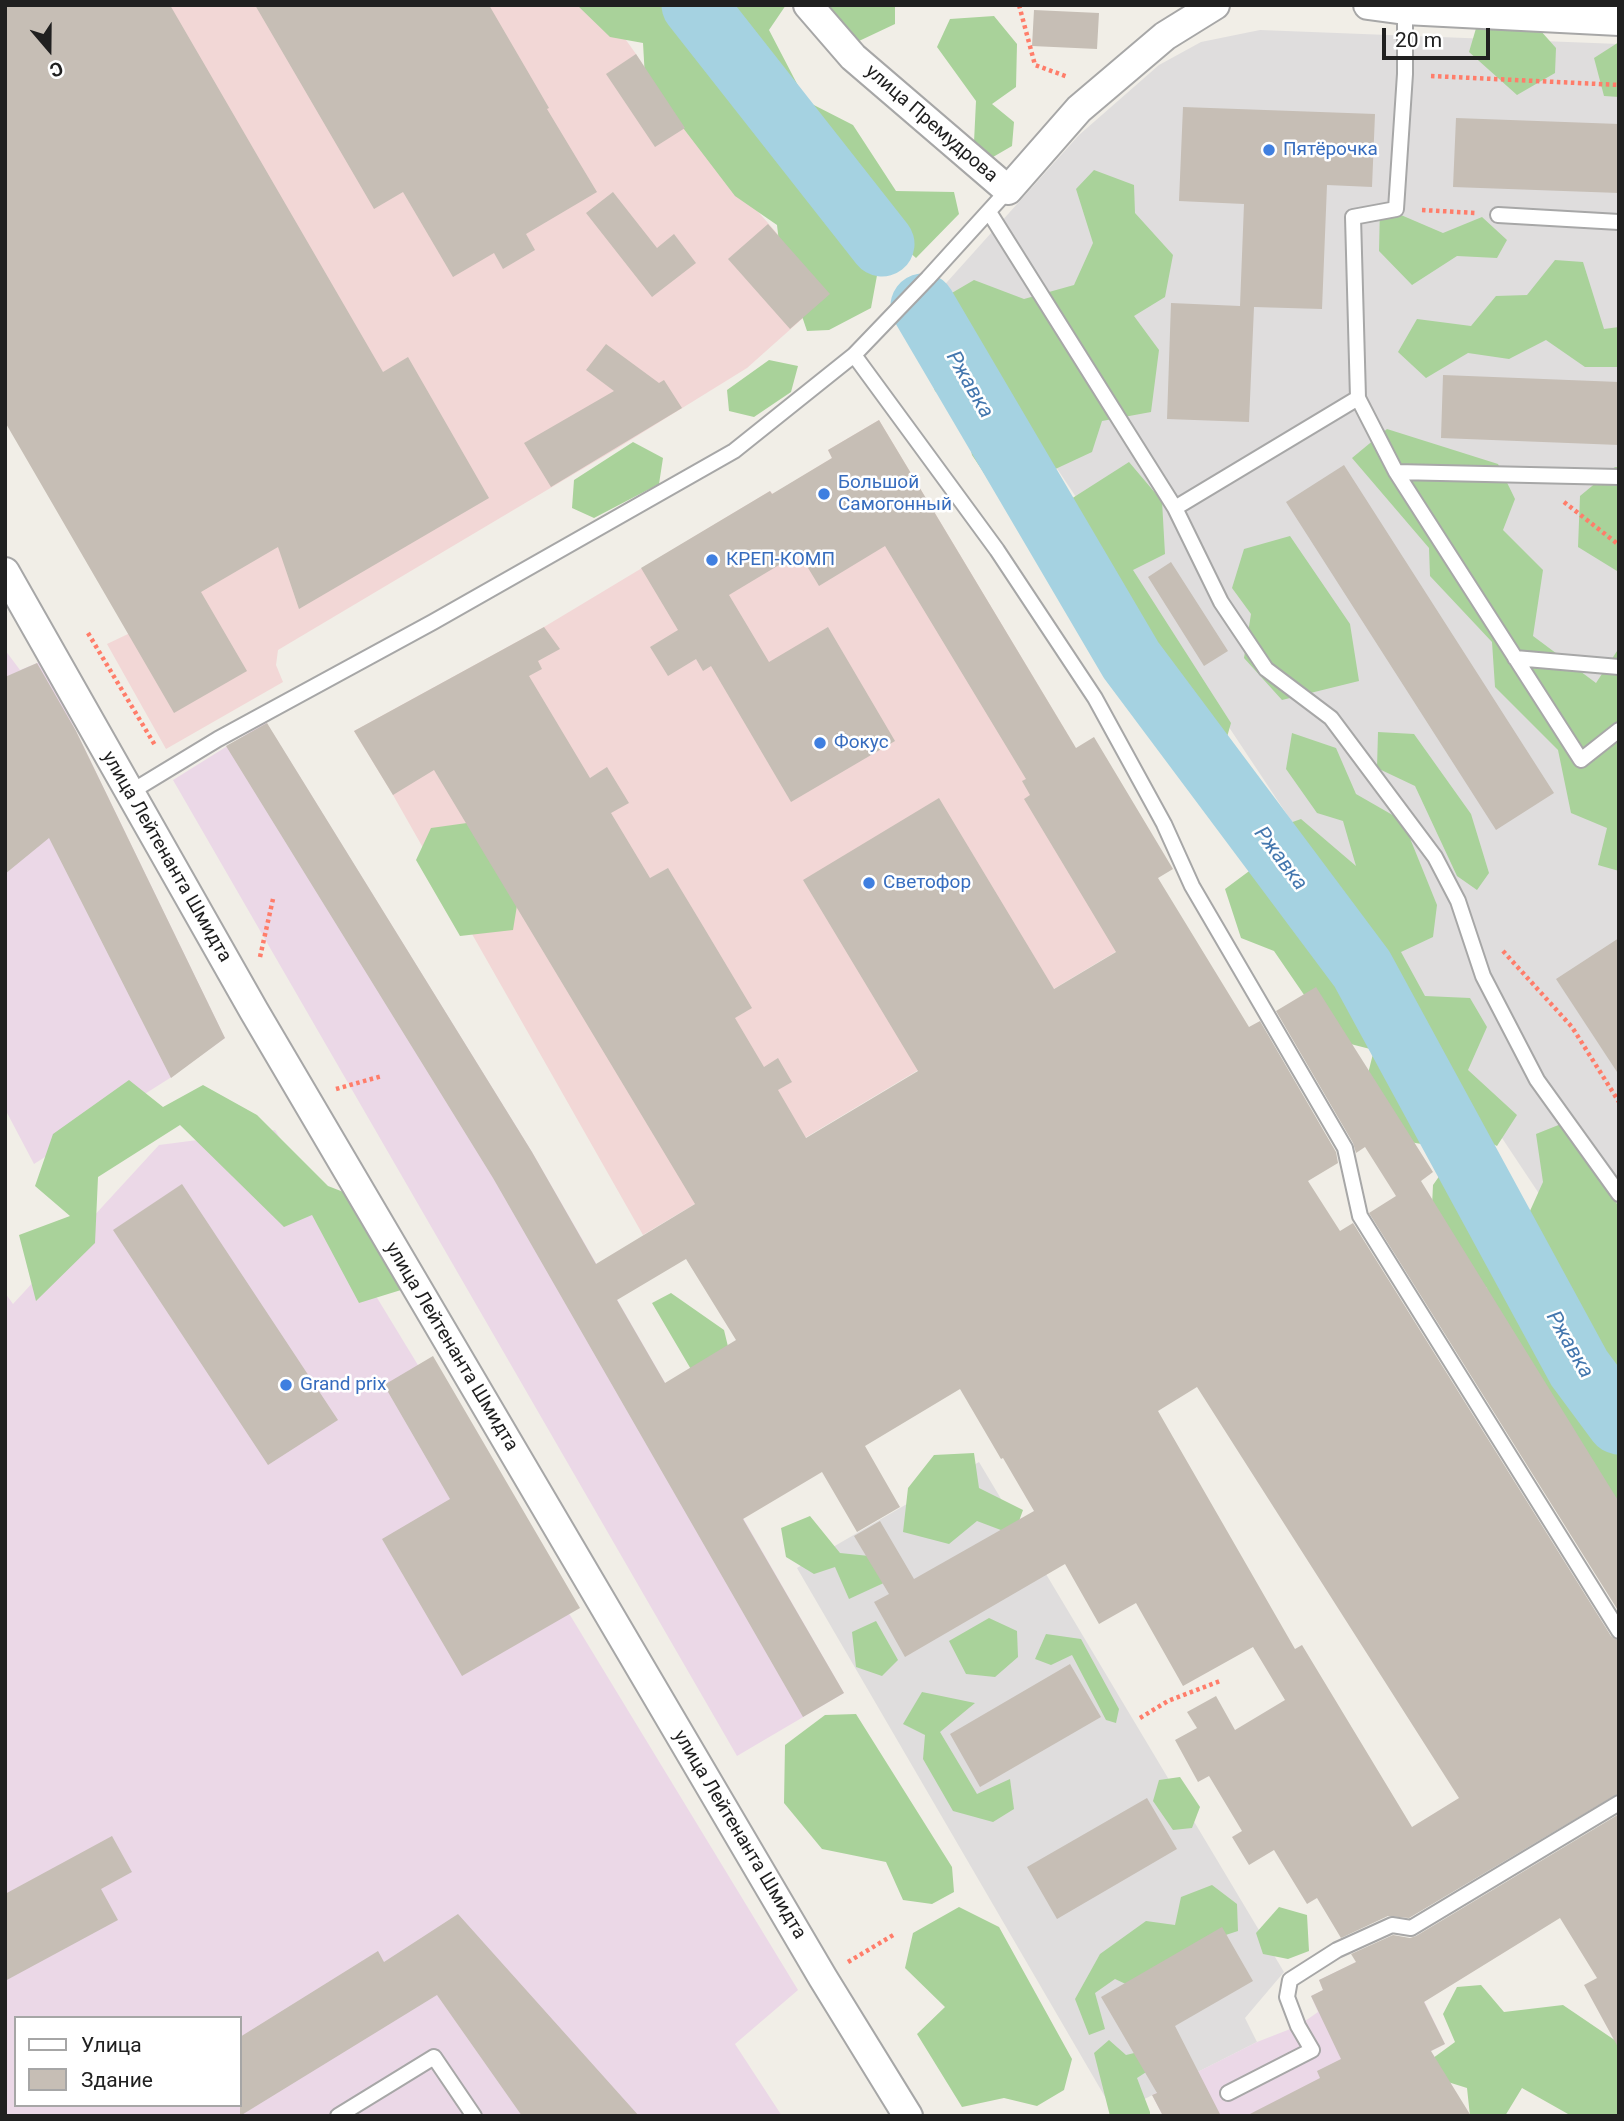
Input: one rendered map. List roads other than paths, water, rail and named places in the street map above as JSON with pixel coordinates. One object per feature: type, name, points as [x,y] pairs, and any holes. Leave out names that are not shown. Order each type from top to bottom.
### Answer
[{"type":"street","name":"улица Премудрова","points":[[808,5],[853,57],[1008,190],[1079,109],[1165,36],[1215,5]]},
{"type":"street","points":[[1368,5],[1405,10],[1619,21]]},
{"type":"street","name":"улица Лейтенанта Шмидта","points":[[5,572],[304,1097],[823,1978],[908,2116]]},
{"type":"lane","points":[[1405,10],[1405,74],[1396,209],[1353,217],[1358,398],[1396,472],[1581,760],[1619,730]]},
{"type":"lane","points":[[129,793],[301,693],[433,622],[734,451],[854,355],[1008,190]]},
{"type":"lane","points":[[989,212],[1175,508],[1221,602],[1266,669],[1331,718],[1435,857],[1458,901],[1483,976],[1537,1080],[1619,1194]]},
{"type":"lane","points":[[1498,215],[1619,222]]},
{"type":"lane","points":[[854,355],[997,550],[1095,698],[1164,824],[1192,886],[1345,1148],[1360,1216],[1619,1631]]},
{"type":"lane","points":[[1175,508],[1358,398]]},
{"type":"lane","points":[[1396,472],[1619,477]]},
{"type":"lane","points":[[1515,659],[1619,667]]},
{"type":"lane","points":[[1228,2093],[1312,2050],[1298,2026],[1287,1997],[1290,1980],[1337,1950],[1392,1925],[1411,1928],[1619,1803]]},
{"type":"lane","points":[[338,2116],[434,2057],[474,2116]]},
{"type":"waterway","name":"Ржавка","points":[[694,5],[882,244]]},
{"type":"waterway","name":"Ржавка","points":[[923,306],[1131,660],[1362,969],[1579,1368],[1619,1422]]},
{"type":"place","name":"Пятёрочка","points":[[1269,150]]},
{"type":"place","name":"Большой Самогонный","points":[[824,494]]},
{"type":"place","name":"КРЕП-КОМП","points":[[712,560]]},
{"type":"place","name":"Фокус","points":[[820,743]]},
{"type":"place","name":"Светофор","points":[[869,883]]},
{"type":"place","name":"Grand prix","points":[[286,1385]]}]
